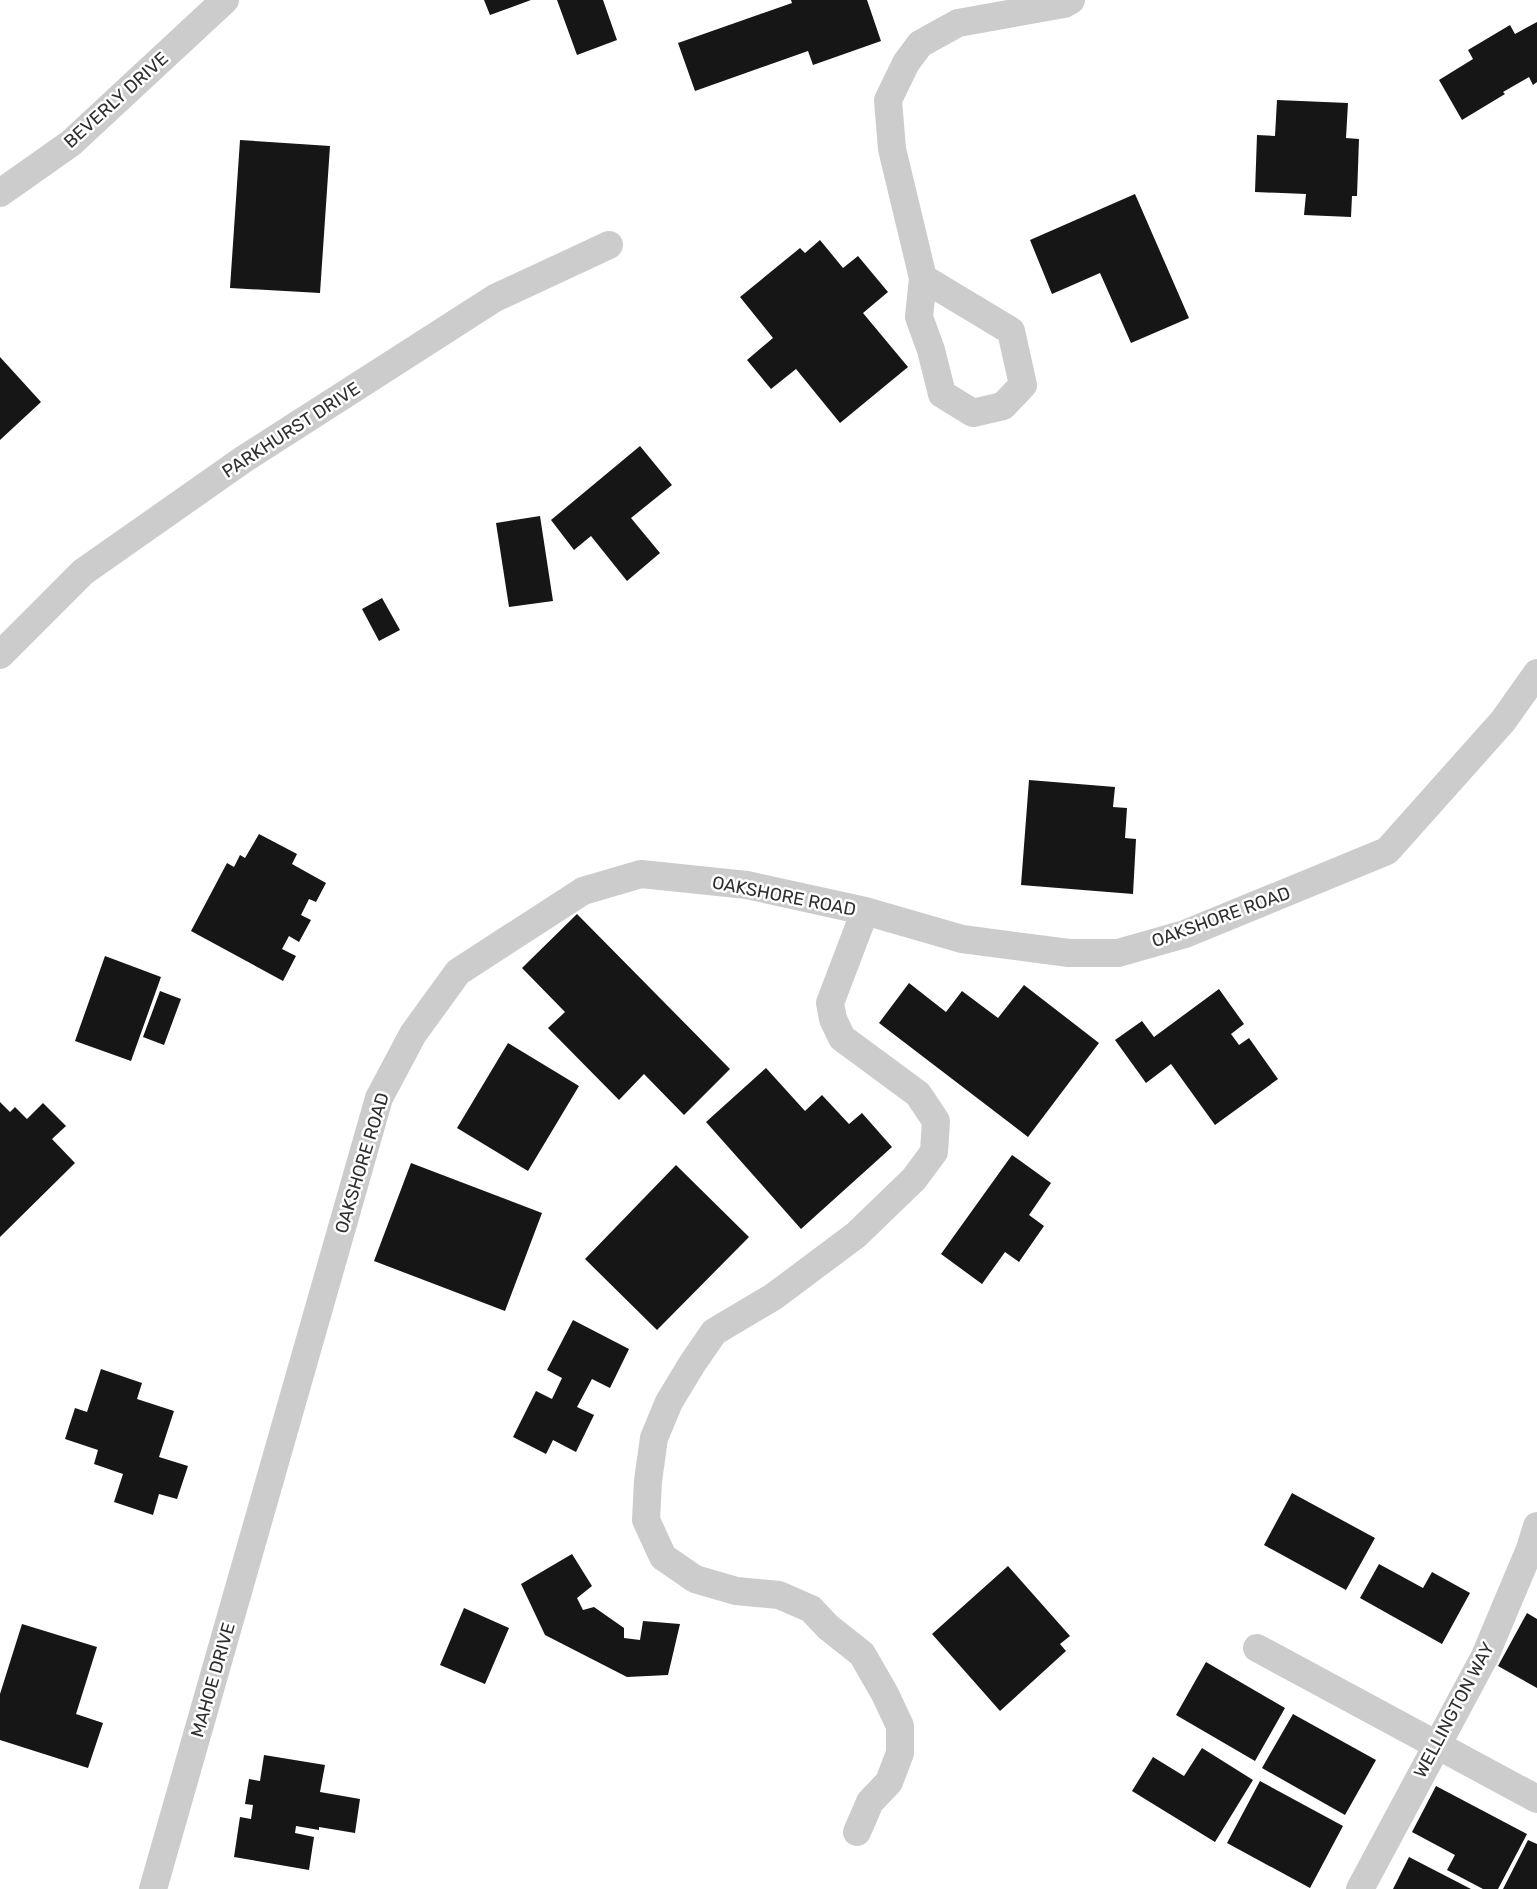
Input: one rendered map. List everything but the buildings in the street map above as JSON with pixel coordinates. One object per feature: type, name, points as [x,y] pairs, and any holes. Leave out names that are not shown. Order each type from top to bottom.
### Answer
[{"type":"street","name":"BEVERLY DRIVE","points":[[0,192],[70,143],[225,0]]},
{"type":"street","points":[[923,278],[1011,331],[1023,385],[1003,406],[973,413],[942,394],[931,350],[919,317],[923,278],[892,149],[888,100],[906,63],[920,44],[958,23],[1064,4],[1071,0]]},
{"type":"street","name":"PARKHURST DRIVE","points":[[0,655],[83,572],[244,459],[495,298],[609,245]]},
{"type":"street","name":"OAKSHORE ROAD","points":[[273,1472],[379,1098],[413,1034],[458,972],[583,891],[641,874],[747,885],[865,911],[962,939],[1069,953],[1118,953],[1185,934],[1387,851],[1503,722],[1537,673]]},
{"type":"street","points":[[857,1832],[870,1802],[889,1782],[900,1753],[900,1726],[885,1694],[862,1654],[828,1627],[811,1609],[779,1595],[736,1591],[695,1579],[663,1557],[646,1520],[648,1481],[654,1438],[669,1402],[714,1332],[773,1297],[856,1235],[914,1179],[934,1152],[936,1121],[918,1094],[842,1038],[833,1019],[830,1003],[865,911]]},
{"type":"street","name":"MAHOE DRIVE","points":[[153,1889],[273,1472]]},
{"type":"street","name":"WELLINGTON WAY","points":[[1360,1889],[1485,1656],[1530,1549],[1537,1526]]},
{"type":"street","points":[[1257,1648],[1537,1799]]}]
